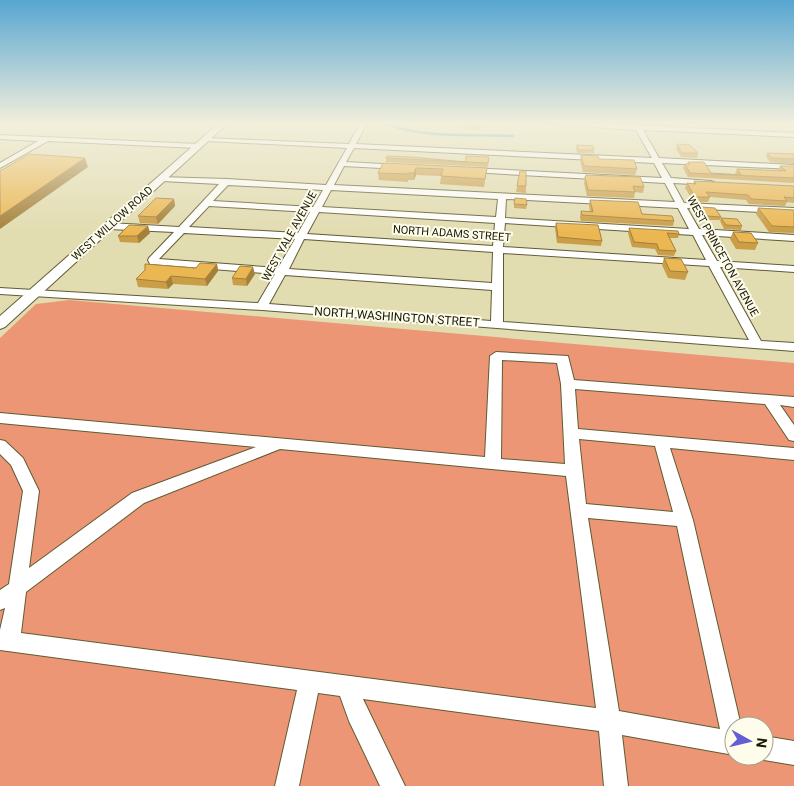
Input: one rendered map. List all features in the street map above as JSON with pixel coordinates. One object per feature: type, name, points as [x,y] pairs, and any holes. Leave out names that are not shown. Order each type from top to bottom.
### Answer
[{"type":"main road","name":"WEST WILLOW ROAD","points":[[0,324],[183,160]]},
{"type":"street","name":"WEST YALE AVENUE","points":[[262,307],[344,160]]},
{"type":"street","points":[[650,160],[794,167]]},
{"type":"street","name":"WEST PRINCETON AVENUE","points":[[657,160],[757,344]]},
{"type":"street","points":[[341,164],[412,167]]},
{"type":"street","points":[[460,170],[725,184]]},
{"type":"street","points":[[162,179],[794,211]]},
{"type":"street","points":[[227,181],[153,260],[154,262],[498,287]]},
{"type":"street","points":[[497,324],[498,249],[502,196]]},
{"type":"street","points":[[206,204],[794,238]]},
{"type":"street","name":"NORTH ADAMS STREET","points":[[109,226],[301,236],[794,269]]},
{"type":"street","name":"NORTH WASHINGTON STREET","points":[[0,291],[262,307],[794,347]]},
{"type":"street","points":[[493,464],[496,356],[563,359],[568,384],[573,471],[609,721],[616,786]]},
{"type":"street","points":[[568,384],[794,402]]},
{"type":"street","points":[[769,400],[794,436]]},
{"type":"street","points":[[0,418],[573,471]]},
{"type":"street","points":[[571,433],[794,454]]},
{"type":"street","points":[[661,442],[684,520],[728,716]]},
{"type":"street","points":[[0,601],[138,498],[279,444]]},
{"type":"street","points":[[0,445],[17,462],[31,491],[17,588],[5,640],[609,721],[724,741]]},
{"type":"street","points":[[579,510],[684,520]]},
{"type":"street","points":[[287,786],[310,681]]},
{"type":"street","points":[[348,686],[357,713],[393,786]]},
{"type":"street","points":[[774,750],[794,753]]},
{"type":"shaded area","points":[[69,300],[794,363],[794,786],[0,786],[0,338],[36,304]]},
{"type":"building","points":[[19,160],[83,160],[0,216],[0,171]]},
{"type":"building","points":[[419,160],[439,160],[464,162]]},
{"type":"building","points":[[466,160],[489,160],[488,163],[466,162]]},
{"type":"building","points":[[582,160],[634,160],[637,169],[584,166]]},
{"type":"building","points":[[688,162],[704,162],[711,173],[741,175],[737,169],[786,171],[780,166],[794,166],[794,178],[690,173],[685,164],[690,164]]},
{"type":"building","points":[[383,163],[487,168],[485,179],[441,176],[443,169],[416,168],[414,173],[408,174],[378,173]]},
{"type":"building","points":[[520,171],[526,171],[526,186],[517,186]]},
{"type":"building","points":[[586,175],[640,177],[644,187],[633,186],[635,192],[588,190]]},
{"type":"building","points":[[694,181],[794,186],[794,198],[784,197],[787,201],[751,199],[748,195],[706,192],[710,197],[695,197],[687,183],[696,184]]},
{"type":"building","points":[[156,198],[174,199],[156,217],[138,216]]},
{"type":"building","points":[[515,198],[526,199],[527,205],[514,204]]},
{"type":"building","points":[[590,200],[638,202],[642,214],[672,216],[674,221],[582,215],[581,211],[593,212]]},
{"type":"building","points":[[701,207],[715,208],[721,217],[707,216]]},
{"type":"building","points":[[758,208],[794,210],[794,227],[772,226]]},
{"type":"building","points":[[721,218],[737,219],[742,226],[726,225]]},
{"type":"building","points":[[556,223],[598,225],[602,241],[558,237]]},
{"type":"building","points":[[129,225],[148,226],[137,236],[118,236]]},
{"type":"building","points":[[629,228],[678,231],[679,234],[667,233],[676,251],[659,250],[657,244],[634,242]]},
{"type":"building","points":[[733,232],[751,233],[758,243],[739,242]]},
{"type":"building","points":[[664,258],[681,259],[688,272],[670,271]]},
{"type":"building","points":[[200,263],[217,264],[205,279],[171,276],[166,282],[136,279],[145,270],[145,264],[196,268]]},
{"type":"building","points":[[240,266],[253,267],[246,279],[232,278]]}]
